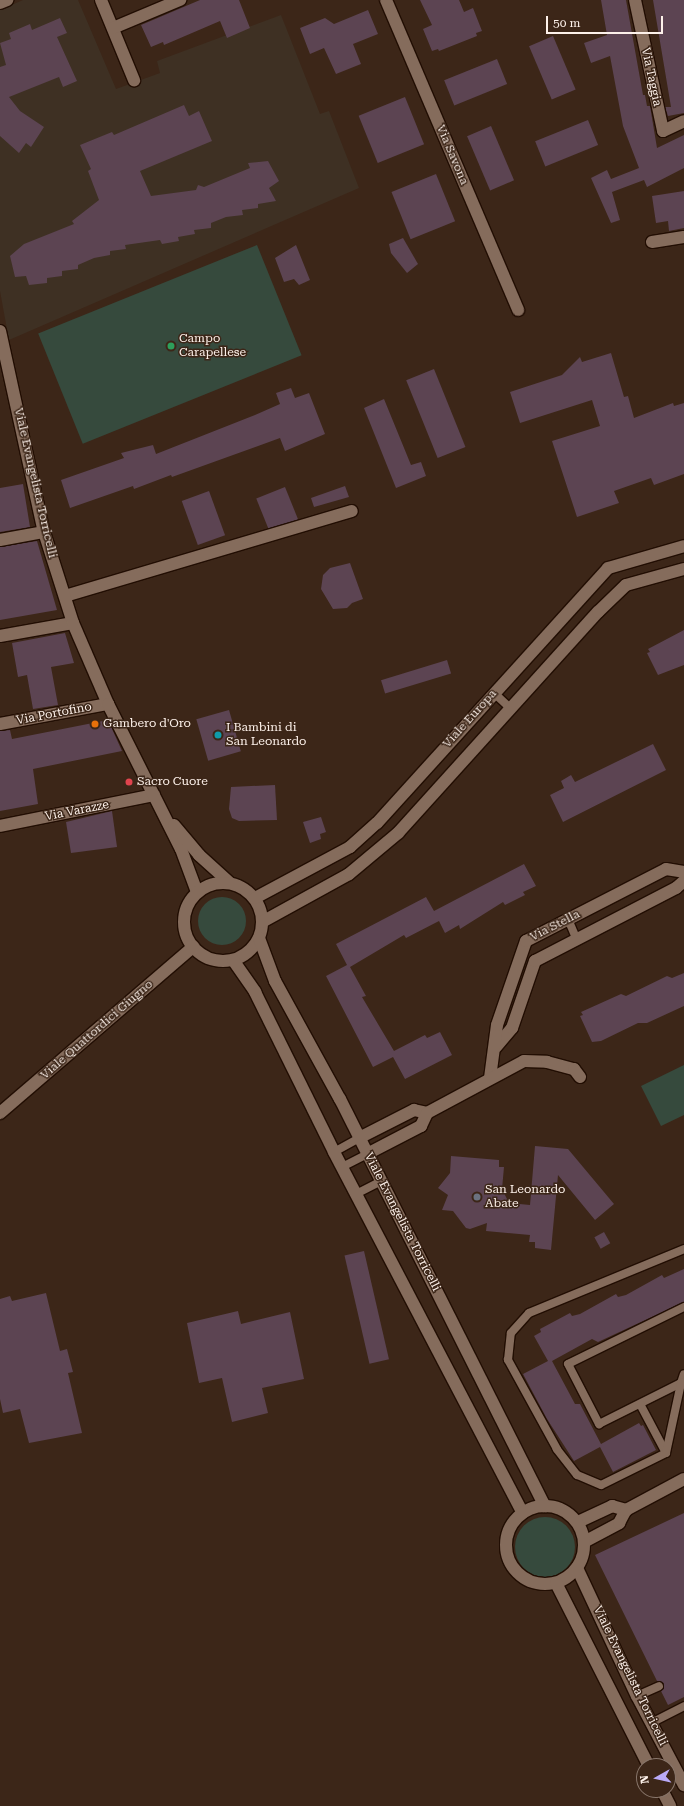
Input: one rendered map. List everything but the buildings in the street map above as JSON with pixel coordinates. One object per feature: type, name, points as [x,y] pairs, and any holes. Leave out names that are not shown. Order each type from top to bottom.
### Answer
[{"type":"street","points":[[0,3],[7,0]]},
{"type":"street","points":[[101,0],[134,80]]},
{"type":"street","points":[[113,28],[180,0]]},
{"type":"street","name":"Via Savona","points":[[386,0],[518,310]]},
{"type":"street","name":"Via Taggia","points":[[635,0],[663,131],[684,121]]},
{"type":"street","points":[[652,242],[684,237]]},
{"type":"street","name":"Viale Evangelista Torricelli","points":[[0,331],[44,532],[73,623],[108,704],[187,863],[197,892]]},
{"type":"street","points":[[65,596],[352,511]]},
{"type":"street","points":[[0,540],[44,532]]},
{"type":"street","name":"Viale Europa","points":[[255,898],[271,892],[350,847],[377,823],[608,568],[684,546]]},
{"type":"street","name":"Viale Europa","points":[[262,922],[349,874],[398,833],[510,708],[626,585],[684,569]]},
{"type":"street","points":[[0,636],[73,623]]},
{"type":"street","name":"Via Portofino","points":[[0,724],[108,704]]},
{"type":"street","name":"Viale Evangelista Torricelli","points":[[157,801],[199,855],[230,883],[239,886],[255,898]]},
{"type":"street","name":"Via Varazze","points":[[0,826],[157,801]]},
{"type":"street","name":"Via Stella","points":[[490,1078],[496,1047],[497,1024],[526,941],[666,869],[684,872]]},
{"type":"street","name":"Via Stella","points":[[496,1047],[512,1028],[535,961],[576,938],[676,888],[684,881]]},
{"type":"street","points":[[230,883],[218,883],[197,892],[189,902],[184,914],[184,928],[193,946],[207,958],[220,961],[232,960],[248,952],[259,938],[262,922],[255,898]]},
{"type":"street","name":"Viale Evangelista Torricelli","points":[[259,938],[275,981],[359,1138],[545,1506]]},
{"type":"street","name":"Viale Quattordici Giugno","points":[[0,1113],[193,946]]},
{"type":"street","points":[[232,960],[255,992],[334,1152],[524,1513]]},
{"type":"street","points":[[367,1154],[421,1126],[427,1113],[467,1093],[490,1078],[524,1061],[547,1062],[574,1069],[580,1077]]},
{"type":"street","points":[[359,1138],[414,1110],[427,1113]]},
{"type":"street","points":[[584,1542],[619,1523],[626,1510],[684,1479]]},
{"type":"street","points":[[545,1506],[560,1509],[578,1522],[584,1542],[583,1555],[577,1568],[564,1580],[542,1585],[529,1581],[518,1573],[509,1562],[506,1549],[507,1535],[514,1522],[524,1513],[545,1506]]},
{"type":"street","points":[[578,1522],[612,1506],[626,1510]]},
{"type":"street","name":"Viale Evangelista Torricelli","points":[[577,1568],[637,1696],[684,1784]]},
{"type":"street","name":"Viale Evangelista Torricelli","points":[[556,1583],[645,1758]]},
{"type":"lane","points":[[494,693],[510,708]]},
{"type":"lane","points":[[568,919],[576,938]]},
{"type":"lane","points":[[334,1152],[359,1138]]},
{"type":"lane","points":[[342,1167],[367,1154]]},
{"type":"lane","points":[[356,1194],[381,1181]]},
{"type":"lane","points":[[666,1453],[602,1485],[577,1476],[557,1449],[508,1360],[511,1334],[529,1314],[684,1249]]},
{"type":"lane","points":[[681,1383],[599,1424],[568,1364],[684,1307]]},
{"type":"lane","points":[[666,1453],[684,1374]]},
{"type":"lane","points":[[640,1404],[666,1453]]},
{"type":"lane","points":[[637,1696],[659,1686]]},
{"type":"lane","points":[[651,1722],[684,1706]]},
{"type":"shaded area","points":[[23,0],[78,0],[116,89],[160,73],[157,61],[281,15],[320,114],[329,111],[359,188],[9,340],[0,291],[0,10]]},
{"type":"green space","name":"Campo Carapellese","points":[[257,245],[302,355],[83,444],[38,333]]},
{"type":"green space","points":[[217,897],[227,897],[239,904],[246,916],[246,926],[239,938],[227,945],[217,945],[209,941],[202,934],[198,926],[198,916],[202,908],[209,901]]},
{"type":"green space","points":[[684,1065],[684,1115],[661,1126],[641,1086]]},
{"type":"green space","points":[[545,1517],[562,1522],[570,1530],[575,1547],[570,1564],[562,1572],[545,1577],[528,1572],[520,1564],[515,1547],[520,1530],[528,1522]]},
{"type":"place","name":"Campo Carapellese","points":[[171,346]]},
{"type":"place","name":"Gambero d'Oro","points":[[95,724]]},
{"type":"place","name":"I Bambini di San Leonardo","points":[[218,735]]},
{"type":"place","name":"Sacro Cuore","points":[[129,782]]},
{"type":"place","name":"San Leonardo Abate","points":[[477,1197]]}]
